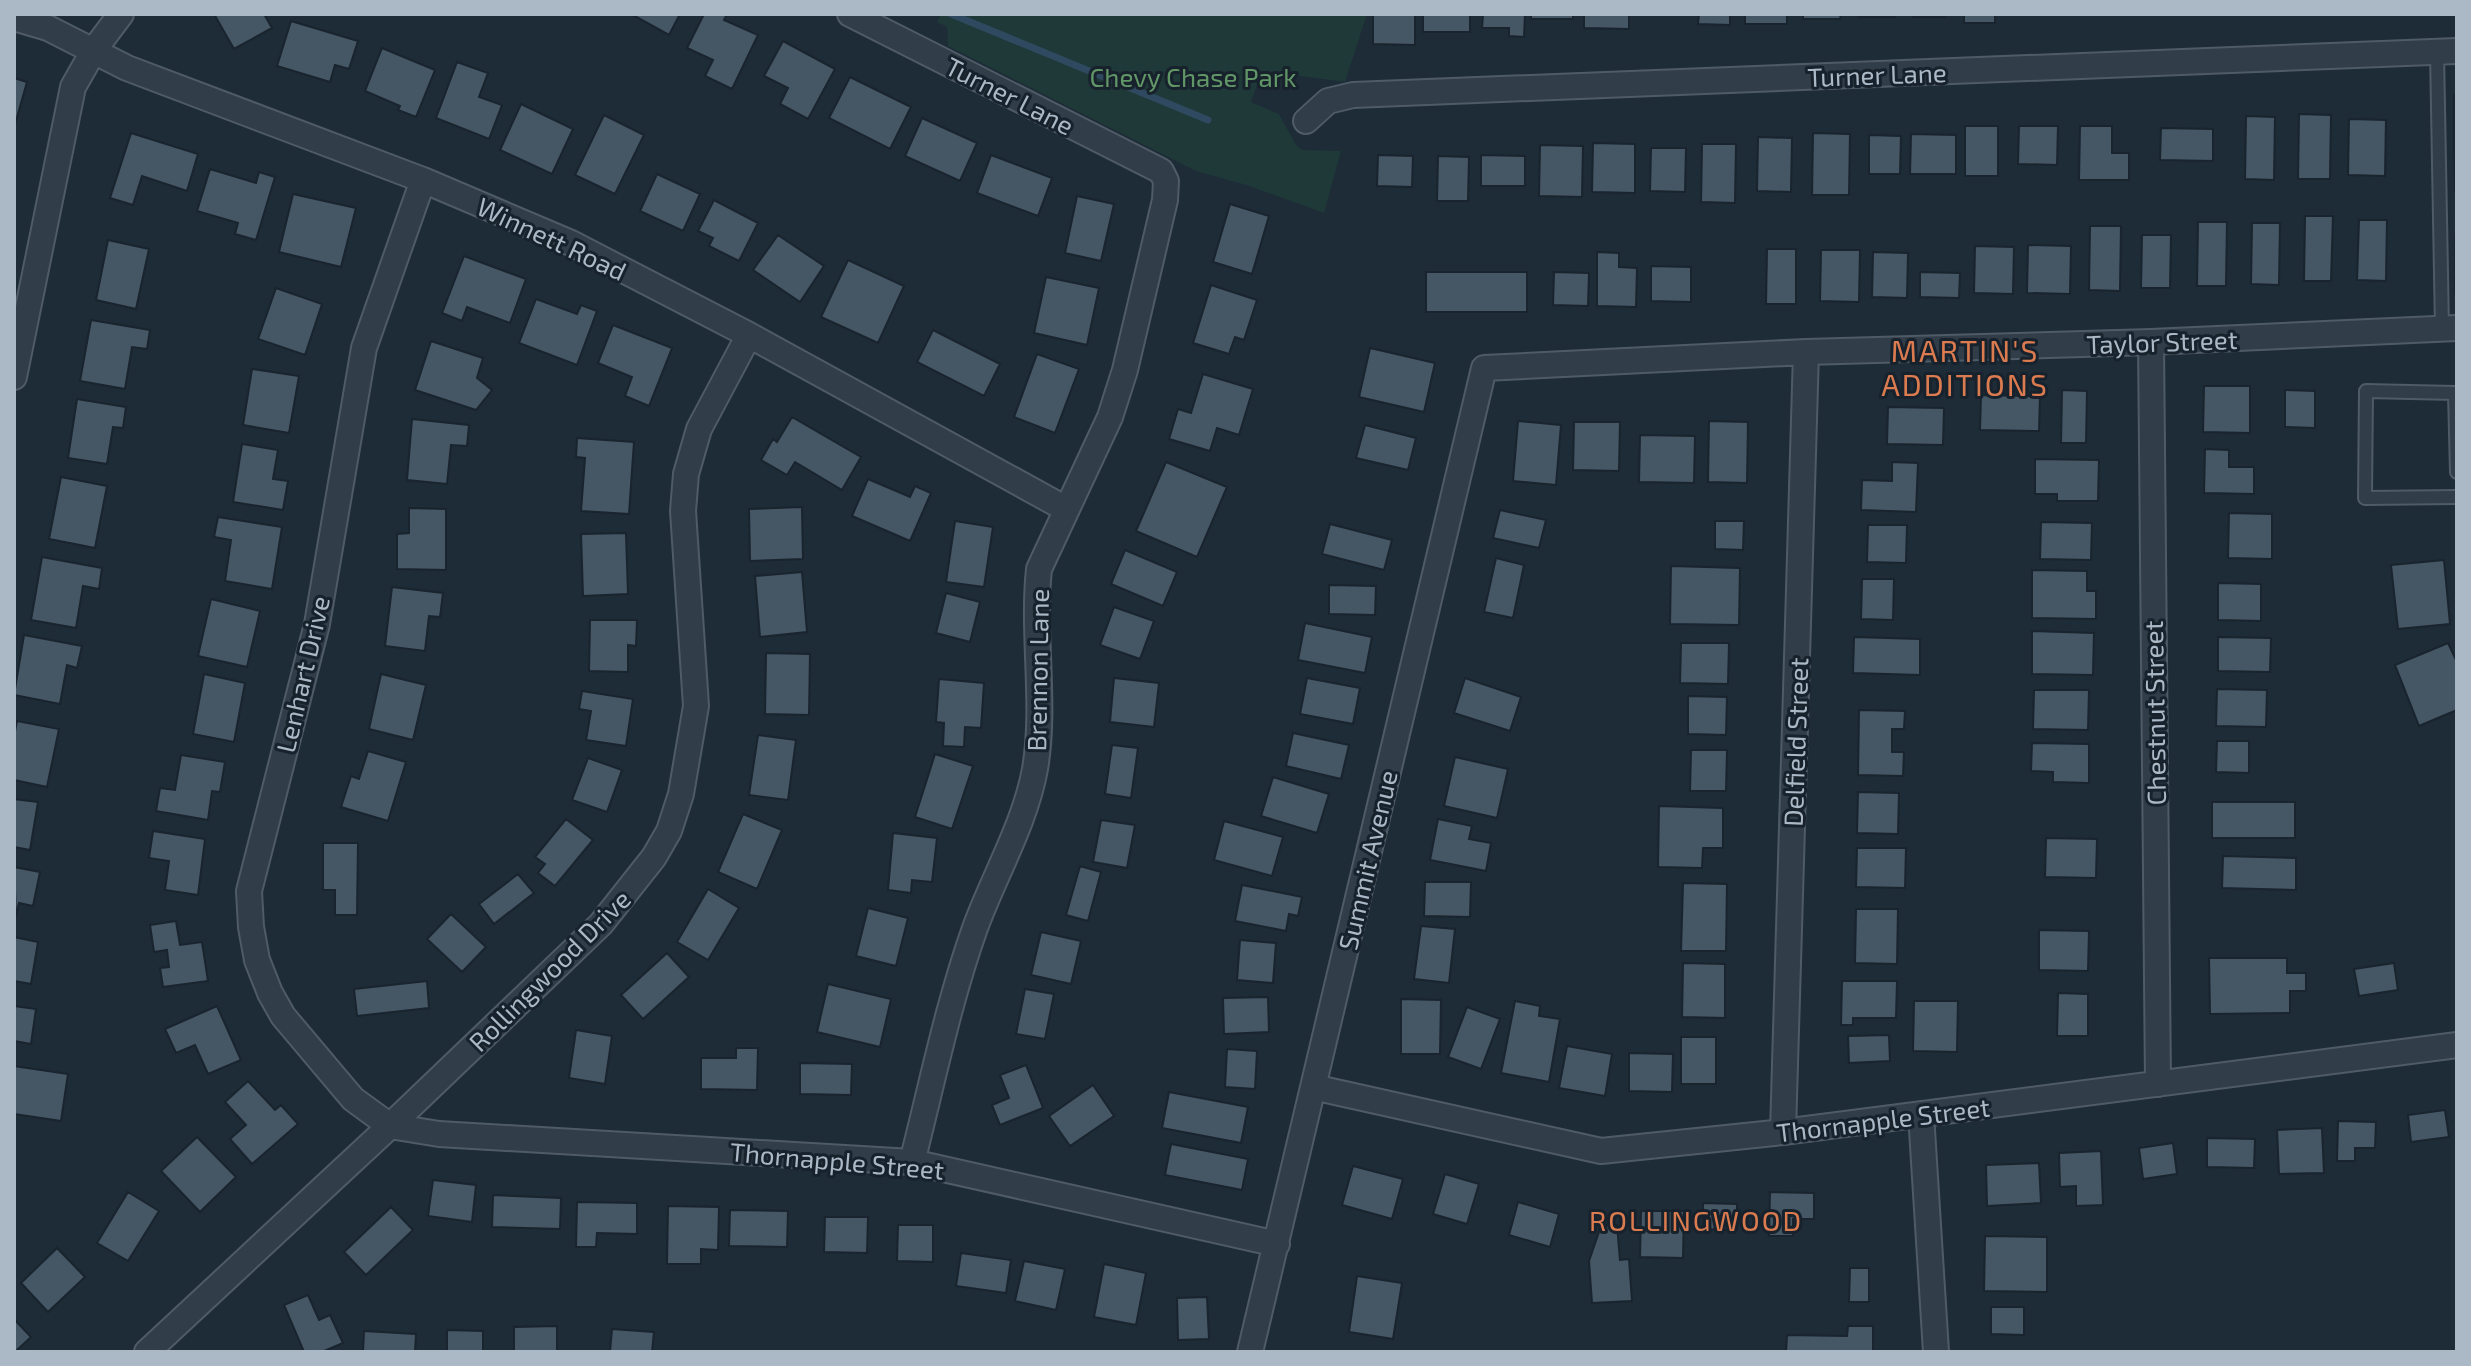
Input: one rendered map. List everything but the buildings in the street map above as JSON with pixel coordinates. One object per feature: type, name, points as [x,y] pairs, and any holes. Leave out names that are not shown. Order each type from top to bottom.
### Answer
[{"type":"street","points":[[14,377],[73,87],[94,50],[121,14]]},
{"type":"street","name":"Turner Lane","points":[[850,14],[1161,171],[1166,181]]},
{"type":"street","name":"Winnett Road","points":[[14,18],[48,28],[127,68],[423,180],[571,243],[749,335],[1066,509]]},
{"type":"street","name":"Turner Lane","points":[[1306,121],[1328,101],[1353,95],[2447,52]]},
{"type":"street","name":"Lenhart Drive","points":[[390,1126],[353,1099],[283,1016],[257,960],[249,891],[317,624],[364,348],[423,180]]},
{"type":"street","name":"Brennon Lane","points":[[912,1162],[957,985],[976,927],[1028,795],[1035,768],[1039,569],[1110,417],[1125,370],[1165,200],[1166,181]]},
{"type":"street","name":"Taylor Street","points":[[1484,368],[1806,352],[2449,329]]},
{"type":"street","name":"Rollingwood Drive","points":[[147,1352],[601,924],[654,857],[669,831],[683,781],[696,706],[683,511],[686,474],[699,429],[749,335]]},
{"type":"street","name":"Chestnut Street","points":[[2151,342],[2158,1084]]},
{"type":"street","name":"Delfield Street","points":[[1783,1132],[1806,352]]},
{"type":"street","name":"Summit Avenue","points":[[1250,1352],[1484,368]]},
{"type":"street","name":"Thornapple Street","points":[[1313,1087],[1601,1151],[1783,1132],[2457,1045]]},
{"type":"street","points":[[1921,1114],[1936,1352]]},
{"type":"street","name":"Thornapple Street","points":[[390,1126],[439,1134],[912,1162],[1277,1244]]},
{"type":"lane","points":[[2447,52],[2449,329]]},
{"type":"lane","points":[[2457,472],[2455,393],[2366,391],[2365,498],[2457,497]]},
{"type":"green space","name":"Chevy Chase Park","points":[[941,14],[1367,14],[1345,82],[1262,71],[1251,102],[1279,114],[1302,150],[1341,151],[1324,213],[1196,171],[948,46],[947,27],[937,22]]},
{"type":"waterway","points":[[951,14],[1208,120]]},
{"type":"district","name":"MARTIN'S ADDITIONS","points":[[1965,367]]},
{"type":"district","name":"ROLLINGWOOD","points":[[1696,1220]]}]
